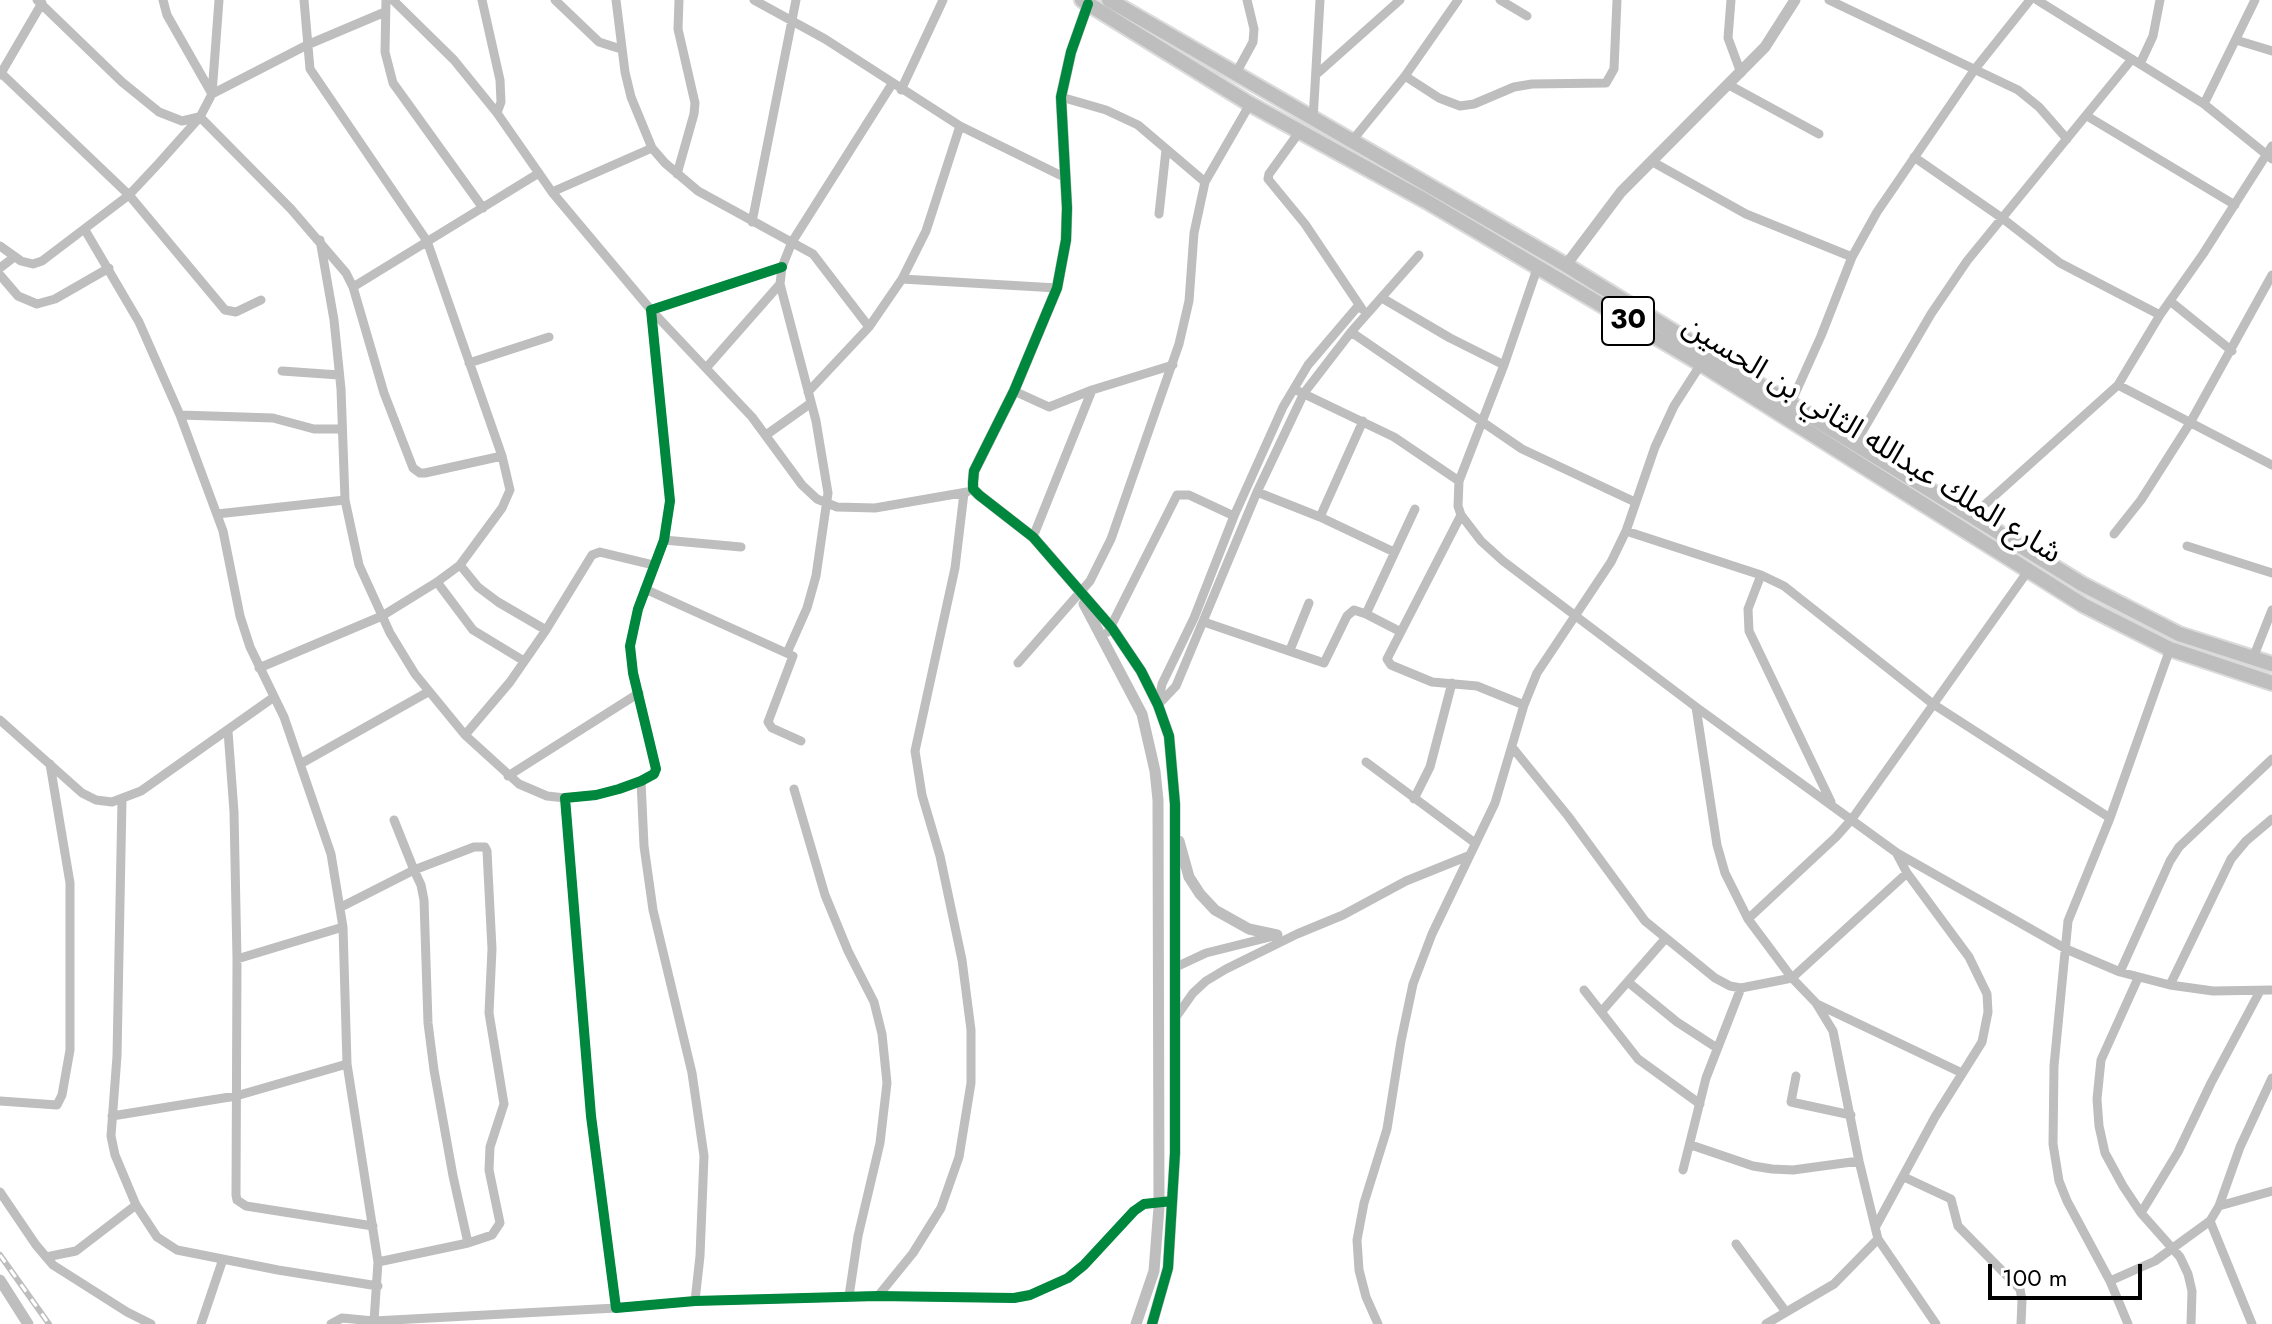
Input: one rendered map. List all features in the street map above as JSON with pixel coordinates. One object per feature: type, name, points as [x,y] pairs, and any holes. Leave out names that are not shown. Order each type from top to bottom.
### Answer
[{"type":"main road","name":"شارع الملك عبدالله الثاني بن الحسين","points":[[1109,0],[1566,265],[1855,444],[1908,486]]},
{"type":"main road","name":"شارع الملك عبدالله الثاني بن الحسين","points":[[1085,2],[1250,104],[1538,266],[1908,486],[1942,507],[2028,571],[2083,605],[2170,649],[2272,683]]},
{"type":"main road","name":"شارع الملك عبدالله الثاني بن الحسين","points":[[1942,507],[1971,517],[2082,584],[2167,629],[2272,664]]},
{"type":"street","points":[[163,0],[171,23],[212,94]]},
{"type":"street","points":[[0,246],[13,258],[27,263],[42,261],[129,195],[200,117],[212,94],[219,0]]},
{"type":"street","points":[[259,668],[382,616],[460,565],[507,497],[510,481],[427,241],[314,76],[309,64],[304,0]]},
{"type":"street","points":[[386,0],[385,52],[393,83],[483,208]]},
{"type":"street","points":[[393,0],[444,49],[497,113],[552,192],[651,310],[707,367],[766,435],[802,485],[817,499],[828,505],[846,508],[875,508],[969,491],[1033,537],[1080,593],[1142,714],[1158,800],[1168,1268],[1152,1324]]},
{"type":"street","points":[[482,0],[500,80],[501,102],[497,113]]},
{"type":"street","points":[[555,0],[599,42],[621,49]]},
{"type":"street","points":[[616,0],[621,49],[631,97],[652,148],[677,174],[715,203],[806,249],[819,261],[869,327]]},
{"type":"street","points":[[677,174],[695,103],[678,29],[679,0]]},
{"type":"street","points":[[754,0],[792,20],[960,126],[1066,178]]},
{"type":"street","points":[[752,222],[796,0]]},
{"type":"street","points":[[787,653],[807,608],[828,505],[810,398],[780,284],[782,267],[792,242],[897,87],[943,0]]},
{"type":"street","points":[[1235,75],[1253,42],[1254,29],[1247,0]]},
{"type":"street","points":[[1313,120],[1320,0]]},
{"type":"street","points":[[1318,73],[1400,0]]},
{"type":"street","points":[[1351,142],[1405,76],[1458,0]]},
{"type":"street","points":[[1500,0],[1527,16]]},
{"type":"street","points":[[1405,76],[1439,98],[1460,106],[1474,104],[1523,85],[1606,83],[1614,69],[1617,0]]},
{"type":"street","points":[[1731,0],[1728,38],[1741,73]]},
{"type":"street","points":[[1566,265],[1606,209],[1775,35],[1795,0]]},
{"type":"street","points":[[1829,0],[2018,90],[2039,107],[2067,139]]},
{"type":"street","points":[[1790,405],[1852,257],[1877,212],[1975,69],[2030,0]]},
{"type":"street","points":[[1971,517],[2118,385],[2160,315],[2270,153],[2204,104],[2037,0]]},
{"type":"street","points":[[1855,444],[1940,300],[1967,261],[2136,61],[2153,36],[2160,0]]},
{"type":"street","points":[[2204,104],[2255,0]]},
{"type":"street","points":[[200,117],[182,121],[159,112],[122,82],[40,2],[1,74],[129,195],[225,310],[236,312],[261,300]]},
{"type":"street","points":[[878,1296],[913,1253],[941,1208],[959,1157],[971,1083],[971,1030],[962,960],[940,856],[922,795],[915,751],[974,471],[1014,391],[1057,288],[1066,240],[1061,97],[1085,2]]},
{"type":"street","points":[[212,94],[307,45],[385,12]]},
{"type":"street","points":[[2236,40],[2272,51]]},
{"type":"street","points":[[1729,85],[1819,134]]},
{"type":"street","points":[[1061,97],[1125,118],[1147,132],[1205,182]]},
{"type":"street","points":[[1018,663],[1093,576],[1111,539],[1173,365],[1189,301],[1194,233],[1205,182],[1250,104]]},
{"type":"street","points":[[2087,116],[2235,205]]},
{"type":"street","points":[[200,117],[320,240],[353,287],[374,364],[413,468],[425,473],[502,456]]},
{"type":"street","points":[[766,435],[810,398],[869,327],[902,279],[926,231],[960,126]]},
{"type":"street","points":[[1300,131],[1268,179],[1305,224],[1366,315]]},
{"type":"street","points":[[552,192],[652,148]]},
{"type":"street","points":[[1159,214],[1166,150]]},
{"type":"street","points":[[1914,157],[2060,263],[2160,315]]},
{"type":"street","points":[[1651,161],[1746,214],[1852,257]]},
{"type":"street","points":[[353,287],[539,173]]},
{"type":"street","points":[[85,230],[151,345],[180,415],[217,514],[244,630],[302,763],[331,854],[343,927],[347,1064],[378,1262],[374,1321]]},
{"type":"street","points":[[320,240],[334,320],[345,500],[359,565],[390,633],[428,692],[465,735],[508,776],[539,793],[565,798],[596,795],[641,781],[654,774],[656,769],[630,646],[645,589],[664,540],[670,501],[651,310]]},
{"type":"street","points":[[1142,714],[1158,705],[1176,686],[1257,492],[1304,393],[1351,332],[1419,255]]},
{"type":"street","points":[[0,268],[13,258]]},
{"type":"street","points":[[1538,266],[1459,481],[1458,506],[1461,515],[1481,541],[1696,707],[1897,853],[2066,949],[2120,972],[2170,985],[2213,991],[2272,989]]},
{"type":"street","points":[[651,310],[782,267]]},
{"type":"street","points":[[0,275],[18,296],[37,304],[55,299],[109,268]]},
{"type":"street","points":[[2114,534],[2141,500],[2190,423],[2272,275]]},
{"type":"street","points":[[902,279],[1057,288]]},
{"type":"street","points":[[707,367],[780,284]]},
{"type":"street","points":[[1382,298],[1504,365]]},
{"type":"street","points":[[2170,301],[2232,351]]},
{"type":"street","points":[[1158,705],[1162,684],[1194,618],[1234,516],[1293,388],[1308,365],[1359,305]]},
{"type":"street","points":[[1351,332],[1546,461],[1635,502]]},
{"type":"street","points":[[469,363],[549,337]]},
{"type":"street","points":[[1378,1324],[1359,1270],[1357,1240],[1361,1214],[1387,1129],[1413,984],[1432,934],[1495,803],[1524,705],[1537,673],[1611,562],[1626,531],[1665,425],[1701,364]]},
{"type":"street","points":[[1014,391],[1049,407],[1173,365]]},
{"type":"street","points":[[282,371],[339,375]]},
{"type":"street","points":[[2118,385],[2272,465]]},
{"type":"street","points":[[1293,388],[1410,446],[1459,481]]},
{"type":"street","points":[[1033,537],[1092,390]]},
{"type":"street","points":[[180,415],[273,418],[314,429],[341,429]]},
{"type":"street","points":[[1320,517],[1363,421]]},
{"type":"street","points":[[1257,492],[1394,552]]},
{"type":"street","points":[[1103,637],[1112,628],[1177,495],[1189,495],[1234,516]]},
{"type":"street","points":[[217,514],[345,500]]},
{"type":"street","points":[[1366,614],[1415,509]]},
{"type":"street","points":[[1461,515],[1387,655],[1391,665],[1432,682],[1477,686],[1524,705]]},
{"type":"street","points":[[1626,531],[1761,575],[1803,599],[1933,704],[2110,818]]},
{"type":"street","points":[[664,540],[741,547]]},
{"type":"street","points":[[2187,546],[2272,573]]},
{"type":"street","points":[[465,735],[546,630],[592,555],[600,552],[654,565]]},
{"type":"street","points":[[460,565],[478,587],[546,630]]},
{"type":"street","points":[[1748,919],[1852,819],[2028,571]]},
{"type":"street","points":[[1761,575],[1748,609],[1749,631],[1832,804]]},
{"type":"street","points":[[437,582],[473,630],[524,661]]},
{"type":"street","points":[[645,589],[794,657],[768,722],[772,728],[801,741]]},
{"type":"street","points":[[1080,593],[1112,628],[1141,671],[1158,705],[1172,750],[1176,1017],[1166,1202],[1154,1271],[1136,1324]]},
{"type":"street","points":[[1290,650],[1309,603]]},
{"type":"street","points":[[1204,622],[1324,663],[1347,616],[1354,610],[1401,632]]},
{"type":"street","points":[[2253,658],[2272,610]]},
{"type":"street","points":[[2128,1324],[2110,1281],[2059,1181],[2053,1144],[2054,1066],[2070,915],[2110,818],[2170,649]]},
{"type":"street","points":[[1414,799],[1430,767],[1452,683]]},
{"type":"street","points":[[302,763],[428,692]]},
{"type":"street","points":[[508,776],[639,693]]},
{"type":"street","points":[[0,720],[89,798],[106,802],[122,800],[141,791],[274,697]]},
{"type":"street","points":[[1696,707],[1717,845],[1725,873],[1748,919],[1792,978],[1816,1003],[1833,1031],[1878,1239],[1936,1324]]},
{"type":"street","points":[[228,731],[234,812],[237,959],[237,1200],[246,1206],[373,1226]]},
{"type":"street","points":[[1512,747],[1568,816],[1631,904],[1665,939],[1730,986],[1741,988],[1792,978],[1907,873]]},
{"type":"street","points":[[2120,972],[2179,847],[2272,759]]},
{"type":"street","points":[[1366,762],[1475,843]]},
{"type":"street","points":[[0,1101],[57,1105],[62,1095],[70,1050],[68,932],[71,894],[50,764]]},
{"type":"street","points":[[641,781],[644,846],[653,910],[690,1062],[704,1156],[695,1301]]},
{"type":"street","points":[[794,789],[825,895],[878,1013],[884,1046],[887,1083],[880,1143],[860,1224],[849,1296]]},
{"type":"street","points":[[565,798],[591,1116],[616,1308]]},
{"type":"street","points":[[122,800],[117,1056],[111,1136],[115,1155],[136,1205],[162,1242],[189,1253],[378,1286]]},
{"type":"street","points":[[2170,985],[2231,859],[2246,841],[2272,819]]},
{"type":"street","points":[[394,820],[424,900],[428,1023],[434,1070],[468,1243]]},
{"type":"street","points":[[1175,829],[1189,877],[1200,894],[1225,918],[1260,934],[1297,934]]},
{"type":"street","points":[[341,907],[414,870],[474,847],[485,847],[487,851],[492,949],[489,1013],[504,1104],[490,1147],[489,1170],[500,1223],[492,1235],[468,1243],[378,1262]]},
{"type":"street","points":[[1876,1226],[1986,1031],[1987,994],[1979,974],[1960,942],[1907,873],[1897,853]]},
{"type":"street","points":[[1176,1017],[1206,981],[1406,881],[1468,856]]},
{"type":"street","points":[[237,959],[343,927]]},
{"type":"street","points":[[1160,974],[1213,950],[1277,935]]},
{"type":"street","points":[[1602,1011],[1665,939]]},
{"type":"street","points":[[2138,978],[2101,1060],[2097,1099],[2099,1126],[2105,1153],[2123,1186],[2141,1213],[2173,1247],[2188,1274],[2192,1291],[2191,1324]]},
{"type":"street","points":[[1628,982],[1677,1022],[1717,1048]]},
{"type":"street","points":[[1683,1170],[1717,1048],[1741,988]]},
{"type":"street","points":[[1584,990],[1638,1059],[1700,1104]]},
{"type":"street","points":[[2141,1213],[2178,1152],[2260,991]]},
{"type":"street","points":[[1816,1003],[1962,1073]]},
{"type":"street","points":[[112,1116],[236,1096],[347,1064]]},
{"type":"street","points":[[1796,1076],[1790,1099],[1794,1105],[1851,1115]]},
{"type":"street","points":[[2110,1281],[2142,1268],[2210,1221],[2272,1078]]},
{"type":"street","points":[[1691,1145],[1737,1162],[1772,1169],[1793,1170],[1859,1161]]},
{"type":"street","points":[[1904,1177],[1951,1199],[1958,1226],[2020,1289],[2021,1324]]},
{"type":"street","points":[[2219,1206],[2272,1191]]},
{"type":"street","points":[[0,1192],[46,1257],[64,1273],[151,1324]]},
{"type":"street","points":[[331,1324],[342,1318],[374,1321],[695,1301],[849,1296],[1014,1298],[1030,1295],[1068,1278],[1134,1211],[1144,1204],[1166,1202]]},
{"type":"street","points":[[46,1257],[76,1251],[136,1205]]},
{"type":"street","points":[[2210,1221],[2252,1324]]},
{"type":"street","points":[[1766,1324],[1834,1284],[1878,1239]]},
{"type":"street","points":[[1736,1244],[1786,1312]]},
{"type":"street","points":[[201,1324],[223,1259]]},
{"type":"street","points":[[0,1280],[28,1324]]},
{"type":"railway","points":[[0,1255],[49,1324]]},
{"type":"cycle path","points":[[1088,4],[1071,52],[1061,97],[1067,208],[1066,240],[1057,288],[1014,391],[974,471],[973,489],[1033,537],[1112,628],[1141,671],[1169,736],[1175,804],[1175,1153],[1168,1268],[1152,1324]]},
{"type":"cycle path","points":[[782,267],[651,310],[670,501],[664,540],[638,609],[630,646],[633,673],[656,769],[654,774],[619,789],[565,798],[591,1116],[616,1308],[695,1301],[878,1296],[1014,1298],[1030,1295],[1068,1278],[1144,1204],[1172,1201]]}]
